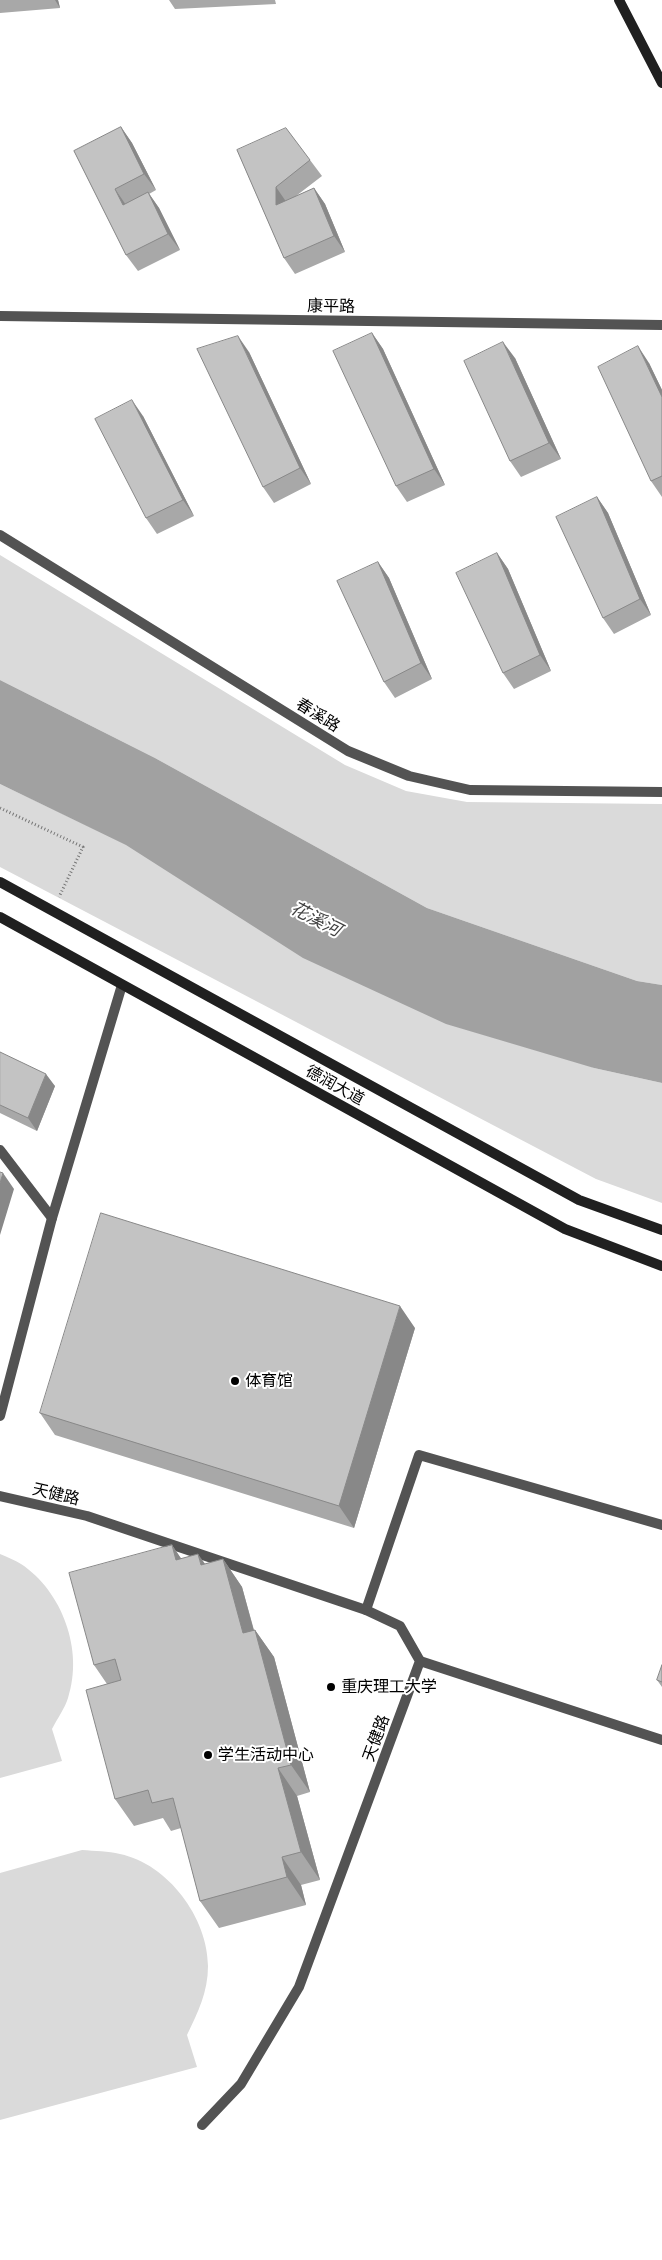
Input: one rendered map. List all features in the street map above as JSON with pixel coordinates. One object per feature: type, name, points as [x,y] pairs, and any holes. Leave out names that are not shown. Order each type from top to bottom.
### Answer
[{"type":"main road","points":[[619,0],[662,83]]},
{"type":"main road","name":"德润大道","points":[[0,882],[579,1200],[662,1230]]},
{"type":"main road","name":"德润大道","points":[[0,917],[565,1229],[662,1266]]},
{"type":"street","name":"康平路","points":[[0,316],[662,325]]},
{"type":"street","name":"春溪路","points":[[0,535],[348,751],[409,776],[470,790],[662,792]]},
{"type":"street","points":[[0,1416],[52,1218],[122,985]]},
{"type":"street","points":[[0,1150],[52,1218]]},
{"type":"street","points":[[366,1610],[419,1455],[662,1525]]},
{"type":"street","name":"天健路","points":[[0,1496],[87,1516],[366,1610],[400,1626],[420,1661],[299,1987],[241,2084],[202,2125]]},
{"type":"street","points":[[420,1661],[662,1740]]},
{"type":"path","points":[[0,808],[82,847],[58,897]]},
{"type":"shaded area","points":[[0,555],[345,765],[406,791],[467,802],[662,804],[662,985],[637,981],[427,908],[155,758],[0,680]]},
{"type":"shaded area","points":[[0,784],[594,1068],[662,1083],[662,1203],[596,1179],[0,867]]},
{"type":"shaded area","points":[[0,1554],[21,1564],[48,1590],[66,1623],[73,1661],[72,1680],[68,1698],[52,1729],[62,1761],[0,1778]]},
{"type":"shaded area","points":[[82,1850],[115,1853],[138,1860],[154,1869],[169,1881],[193,1912],[206,1948],[208,1966],[204,1993],[187,2035],[197,2067],[0,2120],[0,1873]]},
{"type":"water","name":"花溪河","points":[[0,680],[155,758],[427,908],[637,981],[662,985],[662,1083],[594,1068],[446,1024],[303,958],[126,845],[0,784]]},
{"type":"building","points":[[121,127],[144,174],[115,189],[123,205],[148,192],[168,234],[126,255],[74,151]]},
{"type":"building","points":[[286,128],[310,160],[276,187],[276,205],[314,188],[334,236],[284,258],[237,150]]},
{"type":"building","points":[[372,333],[434,469],[396,486],[333,351]]},
{"type":"building","points":[[238,336],[300,468],[263,487],[197,349]]},
{"type":"building","points":[[503,342],[549,443],[510,461],[464,361]]},
{"type":"building","points":[[638,346],[662,397],[662,476],[651,481],[598,367]]},
{"type":"building","points":[[132,400],[183,500],[146,518],[95,419]]},
{"type":"building","points":[[597,497],[640,599],[603,618],[556,517]]},
{"type":"building","points":[[497,553],[540,655],[503,673],[456,573]]},
{"type":"building","points":[[378,562],[421,663],[384,682],[337,581]]},
{"type":"building","points":[[0,1052],[46,1074],[28,1118],[0,1105]]},
{"type":"building","points":[[0,1172],[3,1173],[0,1183]]},
{"type":"building","name":"体育馆","points":[[101,1213],[400,1306],[339,1506],[40,1413]]},
{"type":"building","name":"学生活动中心","points":[[172,1545],[176,1560],[198,1554],[201,1565],[223,1559],[243,1633],[255,1630],[291,1765],[278,1768],[301,1852],[282,1857],[287,1877],[200,1901],[173,1798],[152,1803],[148,1790],[115,1799],[86,1690],[121,1680],[115,1659],[94,1665],[69,1573]]},
{"type":"building","points":[[662,1665],[662,1682],[657,1680]]},
{"type":"place","name":"体育馆","points":[[235,1381]]},
{"type":"place","name":"重庆理工大学","points":[[331,1687]]},
{"type":"place","name":"学生活动中心","points":[[208,1755]]}]
